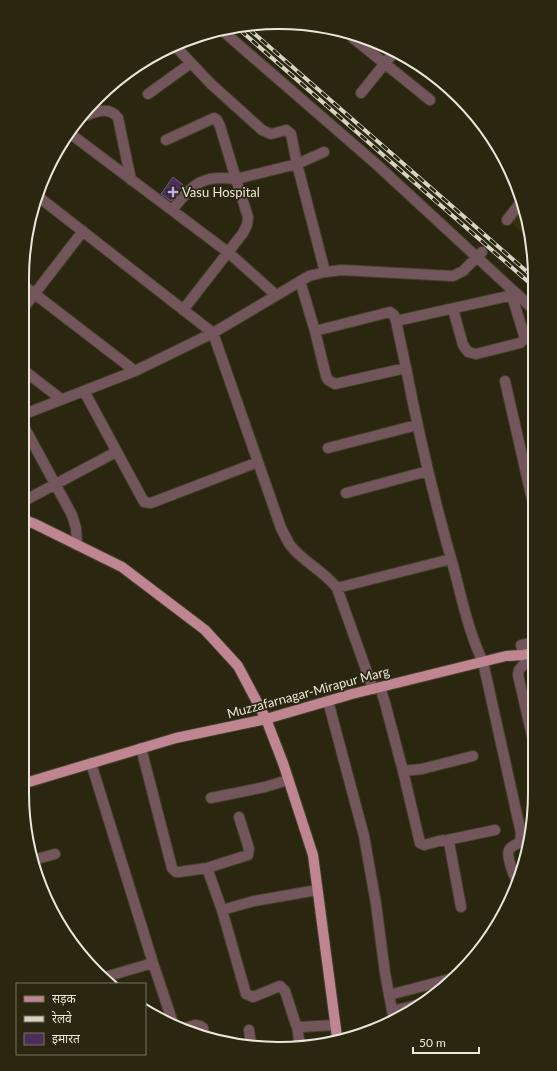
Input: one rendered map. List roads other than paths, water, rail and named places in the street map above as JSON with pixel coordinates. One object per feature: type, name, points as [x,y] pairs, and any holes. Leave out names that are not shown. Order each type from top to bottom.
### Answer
[{"type":"main road","points":[[29,522],[122,567],[205,630],[238,666],[266,719],[313,855],[337,1035]]},
{"type":"main road","name":"Muzzafarnagar-Mirapur Marg","points":[[29,782],[176,738],[266,719],[376,688],[506,656],[527,660]]},
{"type":"street","points":[[227,35],[480,255],[515,295],[528,305]]},
{"type":"street","points":[[357,42],[430,100]]},
{"type":"street","points":[[179,50],[211,84],[265,132],[271,134],[286,130],[290,132],[296,164],[325,272]]},
{"type":"street","points":[[361,93],[392,56]]},
{"type":"street","points":[[148,94],[191,63]]},
{"type":"street","points":[[91,114],[110,111],[113,112],[118,118],[131,180]]},
{"type":"street","points":[[166,140],[214,118],[217,120],[248,221],[243,233],[229,254],[183,310]]},
{"type":"street","points":[[74,136],[229,254],[276,295]]},
{"type":"street","points":[[172,210],[189,190],[201,181],[216,178],[236,179],[296,164],[324,152]]},
{"type":"street","points":[[42,199],[213,333],[281,528],[287,540],[299,554],[329,577],[337,588],[376,688],[403,771],[420,844],[424,845],[495,830]]},
{"type":"street","points":[[507,220],[517,207]]},
{"type":"street","points":[[29,301],[82,231]]},
{"type":"street","points":[[29,412],[135,371],[213,333],[309,276],[342,270],[449,277],[457,275],[463,271],[480,255]]},
{"type":"street","points":[[300,281],[315,331],[326,376],[332,383],[335,384],[406,368]]},
{"type":"street","points":[[29,290],[135,371]]},
{"type":"street","points":[[453,309],[463,345],[468,352],[476,354],[520,342],[525,338],[515,295]]},
{"type":"street","points":[[396,321],[515,295]]},
{"type":"street","points":[[315,331],[387,312],[392,313],[396,321],[428,471],[475,645],[483,662],[521,833],[520,842],[508,851],[514,874]]},
{"type":"street","points":[[29,376],[61,399]]},
{"type":"street","points":[[505,381],[528,482]]},
{"type":"street","points":[[84,391],[142,500],[146,503],[160,500],[258,462]]},
{"type":"street","points":[[328,448],[417,425]]},
{"type":"street","points":[[29,436],[75,521],[77,545]]},
{"type":"street","points":[[29,498],[116,452]]},
{"type":"street","points":[[346,493],[428,471]]},
{"type":"street","points":[[337,588],[451,559]]},
{"type":"street","points":[[528,643],[521,645],[527,660],[519,670],[518,676],[528,718]]},
{"type":"street","points":[[328,701],[364,836],[393,1014]]},
{"type":"street","points":[[141,748],[172,868],[176,872],[207,868],[248,855],[250,849],[239,817]]},
{"type":"street","points":[[403,771],[473,756]]},
{"type":"street","points":[[91,764],[172,1018]]},
{"type":"street","points":[[211,798],[265,787],[288,780]]},
{"type":"street","points":[[447,840],[449,842],[461,907]]},
{"type":"street","points":[[38,859],[55,854]]},
{"type":"street","points":[[207,868],[222,910],[246,994],[253,997],[278,987],[283,988],[294,1023],[297,1026],[299,1041]]},
{"type":"street","points":[[222,910],[254,901],[317,890]]},
{"type":"street","points":[[109,976],[153,963]]},
{"type":"street","points":[[389,995],[441,981]]},
{"type":"street","points":[[392,1010],[407,1006]]},
{"type":"street","points":[[297,1026],[335,1025]]},
{"type":"street","points":[[191,1026],[200,1026],[203,1030]]},
{"type":"street","points":[[249,1030],[250,1040]]},
{"type":"railway","points":[[251,31],[528,272]]},
{"type":"railway","points":[[242,32],[528,282]]},
{"type":"place","name":"Vasu Hospital","points":[[173,192]]}]
